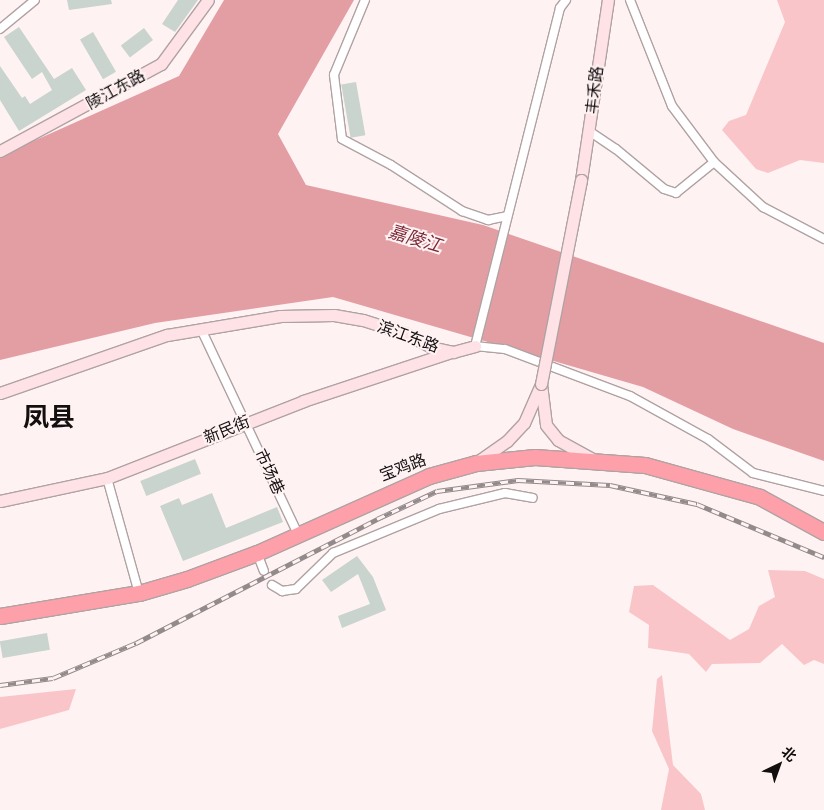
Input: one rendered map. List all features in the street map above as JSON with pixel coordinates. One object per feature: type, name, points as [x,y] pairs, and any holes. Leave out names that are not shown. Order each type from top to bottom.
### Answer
[{"type":"highway","name":"宝鸡路","points":[[0,616],[139,593],[257,553],[429,476],[476,462],[535,457],[592,459],[645,465],[760,497],[824,532]]},
{"type":"street","points":[[0,29],[35,0]]},
{"type":"street","name":"陵江东路","points":[[0,151],[161,64],[208,0]]},
{"type":"street","points":[[365,0],[334,75],[342,138],[392,165],[462,212],[488,220],[506,220]]},
{"type":"street","points":[[476,342],[560,8],[566,0]]},
{"type":"street","name":"丰禾路","points":[[541,384],[581,180],[608,0]]},
{"type":"street","points":[[630,0],[672,106],[714,162],[763,207],[824,239]]},
{"type":"street","points":[[589,131],[616,149],[664,189],[676,193],[714,162]]},
{"type":"street","name":"滨江东路","points":[[0,393],[166,335],[280,316],[334,315],[363,320],[404,334],[431,347],[453,352],[476,342],[505,349],[630,396],[708,439],[753,473],[824,492]]},
{"type":"street","name":"市场巷","points":[[201,329],[298,534]]},
{"type":"street","name":"新民街","points":[[0,501],[107,478],[246,423],[453,352]]},
{"type":"street","points":[[541,384],[546,424],[558,440],[592,459]]},
{"type":"street","points":[[476,462],[507,441],[524,423],[541,384]]},
{"type":"street","points":[[107,478],[139,593]]},
{"type":"street","points":[[272,585],[282,591],[296,590],[333,553],[439,509],[505,493],[533,498]]},
{"type":"street","points":[[257,553],[264,570]]},
{"type":"shaded area","points":[[777,0],[824,0],[824,163],[800,160],[768,173],[756,169],[722,130],[729,121],[746,115],[785,22]]},
{"type":"shaded area","points":[[768,570],[805,571],[824,579],[824,664],[814,660],[804,665],[782,644],[760,663],[712,664],[706,672],[689,654],[648,648],[649,625],[629,612],[634,586],[653,585],[730,640],[749,629],[759,606],[775,597]]},
{"type":"shaded area","points":[[662,675],[673,765],[701,794],[705,810],[661,810],[669,769],[652,731],[657,679]]},
{"type":"shaded area","points":[[76,689],[69,710],[0,729],[0,697]]},
{"type":"water","name":"嘉陵江","points":[[224,0],[354,0],[278,134],[306,185],[483,225],[824,343],[824,461],[733,429],[643,387],[333,297],[155,323],[0,360],[0,156],[179,76]]},
{"type":"building","points":[[67,0],[111,0],[112,4],[69,10]]},
{"type":"building","points":[[178,0],[198,0],[175,32],[162,24]]},
{"type":"building","points":[[19,27],[54,79],[72,68],[86,90],[19,131],[0,100],[0,66],[22,98],[25,96],[30,104],[52,90],[42,72],[32,79],[4,37]]},
{"type":"building","points":[[144,28],[153,40],[130,57],[121,45]]},
{"type":"building","points":[[93,32],[116,72],[103,79],[80,40]]},
{"type":"building","points":[[356,82],[365,135],[351,138],[341,85]]},
{"type":"building","points":[[195,459],[201,474],[146,496],[140,481]]},
{"type":"building","points":[[212,493],[226,528],[277,507],[283,522],[183,561],[160,506],[179,498],[182,505]]},
{"type":"building","points":[[357,556],[373,577],[386,610],[342,628],[338,616],[370,604],[358,574],[331,592],[322,580]]},
{"type":"building","points":[[47,633],[50,650],[3,658],[0,641]]},
{"type":"tunnel","points":[[264,571],[272,585]]},
{"type":"railway","points":[[0,685],[53,678],[136,643],[377,519],[437,491],[518,480],[610,485],[697,504],[824,557]]},
{"type":"district","name":"凤县","points":[[49,418]]}]
